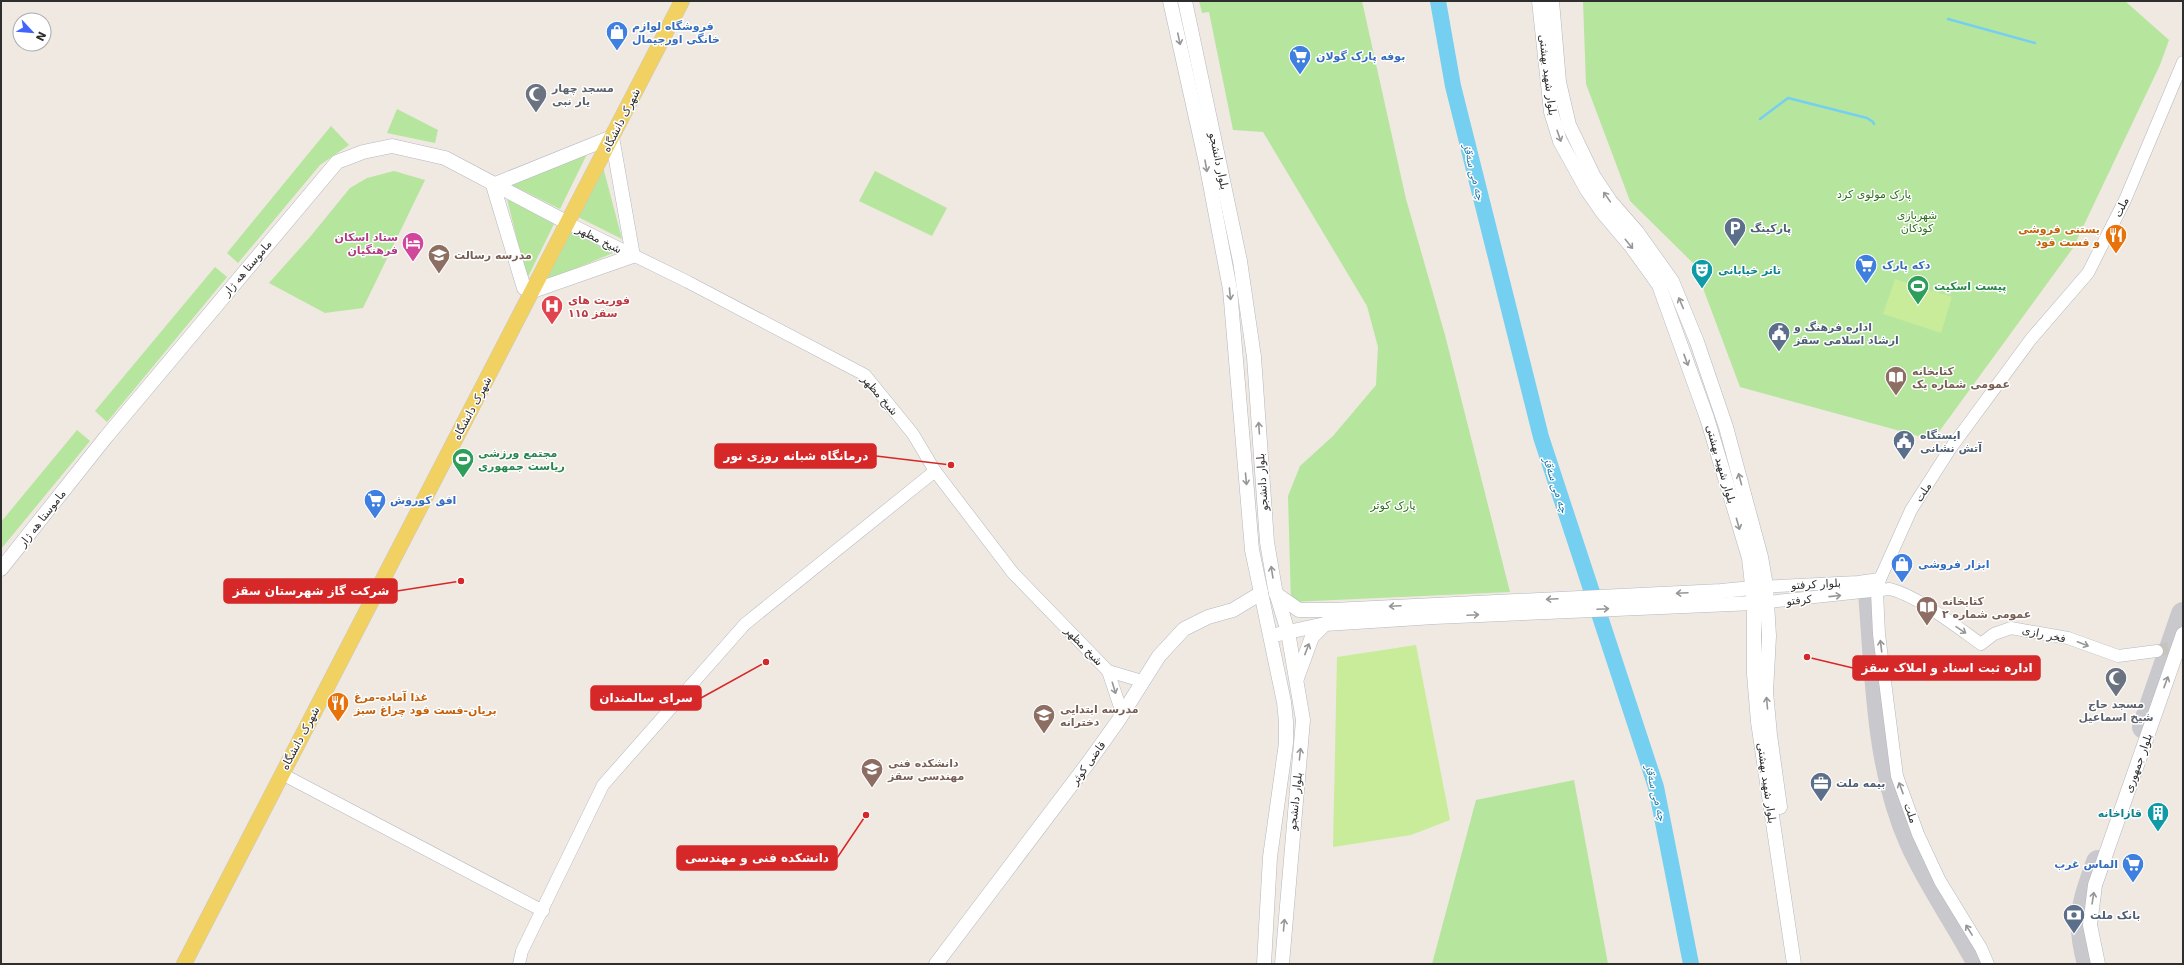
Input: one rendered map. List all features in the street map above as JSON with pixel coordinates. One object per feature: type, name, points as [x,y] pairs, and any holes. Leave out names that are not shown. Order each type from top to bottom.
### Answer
[{"type":"main road","points":[[175,964],[529,290],[633,256],[606,139],[673,1]]},
{"type":"main road","name":"شهرک دانشگاه","points":[[184,964],[606,139],[682,1]]},
{"type":"main road","name":"بلوار دانشجو","points":[[1170,1],[1206,163],[1226,265],[1230,290],[1252,550],[1271,636],[1284,702],[1286,722],[1286,743],[1270,856],[1264,964]]},
{"type":"main road","name":"بلوار دانشجو","points":[[1185,1],[1240,261],[1254,357],[1267,542],[1276,594],[1288,632],[1303,720],[1282,945],[1282,964]]},
{"type":"main road","name":"بلوار شهید بهشتی","points":[[1538,1],[1551,112],[1560,141],[1587,190],[1659,285],[1707,418],[1748,558],[1759,587]]},
{"type":"main road","name":"بلوار شهید بهشتی","points":[[1552,1],[1559,82],[1569,125],[1594,178],[1610,201],[1637,232],[1672,281],[1697,342],[1726,427],[1761,557],[1759,587],[1761,603],[1769,636],[1766,692],[1770,735],[1801,964]]},
{"type":"main road","points":[[529,290],[493,185],[606,139]]},
{"type":"main road","name":"ماموستا هه ژار","points":[[1,569],[106,437],[337,162],[363,152],[392,146],[445,158],[493,185],[564,221]]},
{"type":"main road","points":[[1226,265],[1240,261]]},
{"type":"main road","points":[[1721,597],[1759,587]]},
{"type":"main road","name":"قاضی کوثر","points":[[936,964],[1079,775],[1118,721],[1159,656],[1184,629],[1208,617],[1233,610],[1261,593]]},
{"type":"main road","points":[[1276,594],[1299,610],[1434,611],[1721,597],[1761,603]]},
{"type":"main road","name":"بلوار شهید بهشتی","points":[[1761,603],[1754,674],[1758,722],[1794,964]]},
{"type":"main road","points":[[1271,636],[1325,624],[1434,611]]},
{"type":"main road","points":[[1297,678],[1312,638],[1325,624]]},
{"type":"main road","name":"بلوار جمهوری","points":[[2098,964],[2090,924],[2095,885],[2183,634]]},
{"type":"main road","points":[[1276,818],[1293,823]]},
{"type":"main road","points":[[1265,943],[1282,945]]},
{"type":"street","name":"ملت","points":[[1988,964],[1981,948],[1940,881],[1918,834],[1897,776],[1879,634],[1877,592],[1880,579],[1911,510],[1950,449],[2031,339],[2088,273],[2125,200],[2183,62]]},
{"type":"street","name":"شیخ مظهر","points":[[564,221],[688,282],[865,375],[913,434],[935,471],[1013,573],[1108,671]]},
{"type":"street","points":[[519,964],[522,951],[543,911],[603,785],[745,624],[935,471]]},
{"type":"street","name":"بلوار کرفتو","points":[[1759,587],[1858,582],[1880,579]]},
{"type":"street","name":"فخر رازی","points":[[1877,592],[1890,589],[1899,592],[1981,644],[1994,634],[2011,628],[2068,638],[2118,656],[2157,651]]},
{"type":"street","name":"کرفتو","points":[[1761,603],[1877,592]]},
{"type":"street","points":[[1108,671],[1142,681]]},
{"type":"street","points":[[1108,671],[1122,713]]},
{"type":"street","points":[[282,774],[543,911]]},
{"type":"green space","name":"پارک کوثر","points":[[1199,1],[1362,1],[1406,199],[1445,335],[1510,592],[1291,602],[1288,496],[1300,466],[1333,436],[1376,385],[1378,347],[1367,306],[1263,132],[1233,130],[1209,12],[1202,13]]},
{"type":"green space","name":"پارک مولوی کرد","points":[[1583,1],[2125,1],[2169,40],[2160,65],[2073,248],[1933,440],[1740,387],[1694,264],[1630,201],[1586,84]]},
{"type":"green space","points":[[397,109],[438,130],[435,143],[387,133]]},
{"type":"green space","points":[[331,126],[349,145],[320,165],[238,263],[227,253]]},
{"type":"green space","points":[[588,152],[560,209],[510,184]]},
{"type":"green space","points":[[602,163],[622,239],[576,216]]},
{"type":"green space","points":[[394,171],[425,180],[363,308],[325,313],[269,283],[310,237],[350,188],[367,178]]},
{"type":"green space","points":[[875,171],[947,208],[932,236],[859,201]]},
{"type":"green space","points":[[507,199],[554,224],[527,279]]},
{"type":"green space","points":[[570,230],[613,253],[543,282]]},
{"type":"green space","points":[[215,267],[227,277],[107,422],[95,411]]},
{"type":"green space","name":"پیست اسکیت","points":[[1895,279],[1952,297],[1941,333],[1883,314]]},
{"type":"green space","points":[[77,430],[90,441],[1,549],[1,522]]},
{"type":"green space","points":[[1416,645],[1450,820],[1411,835],[1333,847],[1337,657]]},
{"type":"green space","points":[[1574,780],[1608,964],[1432,964],[1476,800]]},
{"type":"waterway","name":"چە می سەقز","points":[[1438,1],[1453,86],[1541,437],[1656,787],[1691,964]]},
{"type":"waterway","points":[[1948,19],[2035,43]]},
{"type":"waterway","points":[[1760,119],[1788,98],[1867,118],[1874,124]]},
{"type":"taxiway","points":[[1870,593],[1880,720],[1891,782],[1900,813],[1911,842],[1935,889],[1979,964]]},
{"type":"taxiway","points":[[2144,727],[2183,614]]},
{"type":"taxiway","points":[[2089,964],[2083,935],[2083,912],[2085,901],[2098,862]]},
{"type":"tunnel","points":[[2157,651],[2183,644]]},
{"type":"place","name":"فروشگاه لوازم خانگی اورجیمال","points":[[617,52]]},
{"type":"place","name":"بوفه پارک گولان","points":[[1300,76]]},
{"type":"place","name":"مسجد چهار یار نبی","points":[[536,114]]},
{"type":"place","name":"پارکینگ","points":[[1735,248]]},
{"type":"place","name":"بستنی فروشی و فست فود","points":[[2116,254]]},
{"type":"place","name":"ستاد اسکان فرهنگیان","points":[[413,262]]},
{"type":"place","name":"مدرسه رسالت","points":[[439,274]]},
{"type":"place","name":"دکه پارک","points":[[1866,284]]},
{"type":"place","name":"تاتر خیابانی","points":[[1702,290]]},
{"type":"place","name":"پیست اسکیت","points":[[1918,306]]},
{"type":"place","name":"فوریت های ۱۱۵ سقز","points":[[552,326]]},
{"type":"place","name":"اداره فرهنگ و ارشاد اسلامی سقز","points":[[1779,352]]},
{"type":"place","name":"کتابخانه عمومی شماره یک","points":[[1896,396]]},
{"type":"place","name":"ایستگاه آتش نشانی","points":[[1904,460]]},
{"type":"place","name":"درمانگاه شبانه روزی نور","points":[[951,465]]},
{"type":"place","name":"مجتمع ورزشی ریاست جمهوری","points":[[463,478]]},
{"type":"place","name":"افق کوروش","points":[[375,520]]},
{"type":"place","name":"شرکت گاز شهرستان سقز","points":[[461,581]]},
{"type":"place","name":"ابزار فروشی","points":[[1902,584]]},
{"type":"place","name":"کتابخانه عمومی شماره ۲","points":[[1927,626]]},
{"type":"place","name":"اداره ثبت اسناد و املاک سقز","points":[[1807,657]]},
{"type":"place","name":"سرای سالمندان","points":[[766,662]]},
{"type":"place","name":"مسجد حاج شیخ اسماعیل","points":[[2116,698]]},
{"type":"place","name":"غذا آماده-مرغ بریان-فست فود چراغ سبز","points":[[338,722]]},
{"type":"place","name":"مدرسه ابتدایی دخترانه","points":[[1044,734]]},
{"type":"place","name":"دانشکده فنی مهندسی سقز","points":[[872,788]]},
{"type":"place","name":"بیمه ملت","points":[[1821,802]]},
{"type":"place","name":"دانشکده فنی و مهندسی","points":[[866,815]]},
{"type":"place","name":"قازاخانه","points":[[2158,832]]},
{"type":"place","name":"الماس غرب","points":[[2133,884]]},
{"type":"place","name":"بانک ملت","points":[[2074,934]]},
{"type":"park label","name":"شهربازی کودکان","points":[[1917,221]]}]
